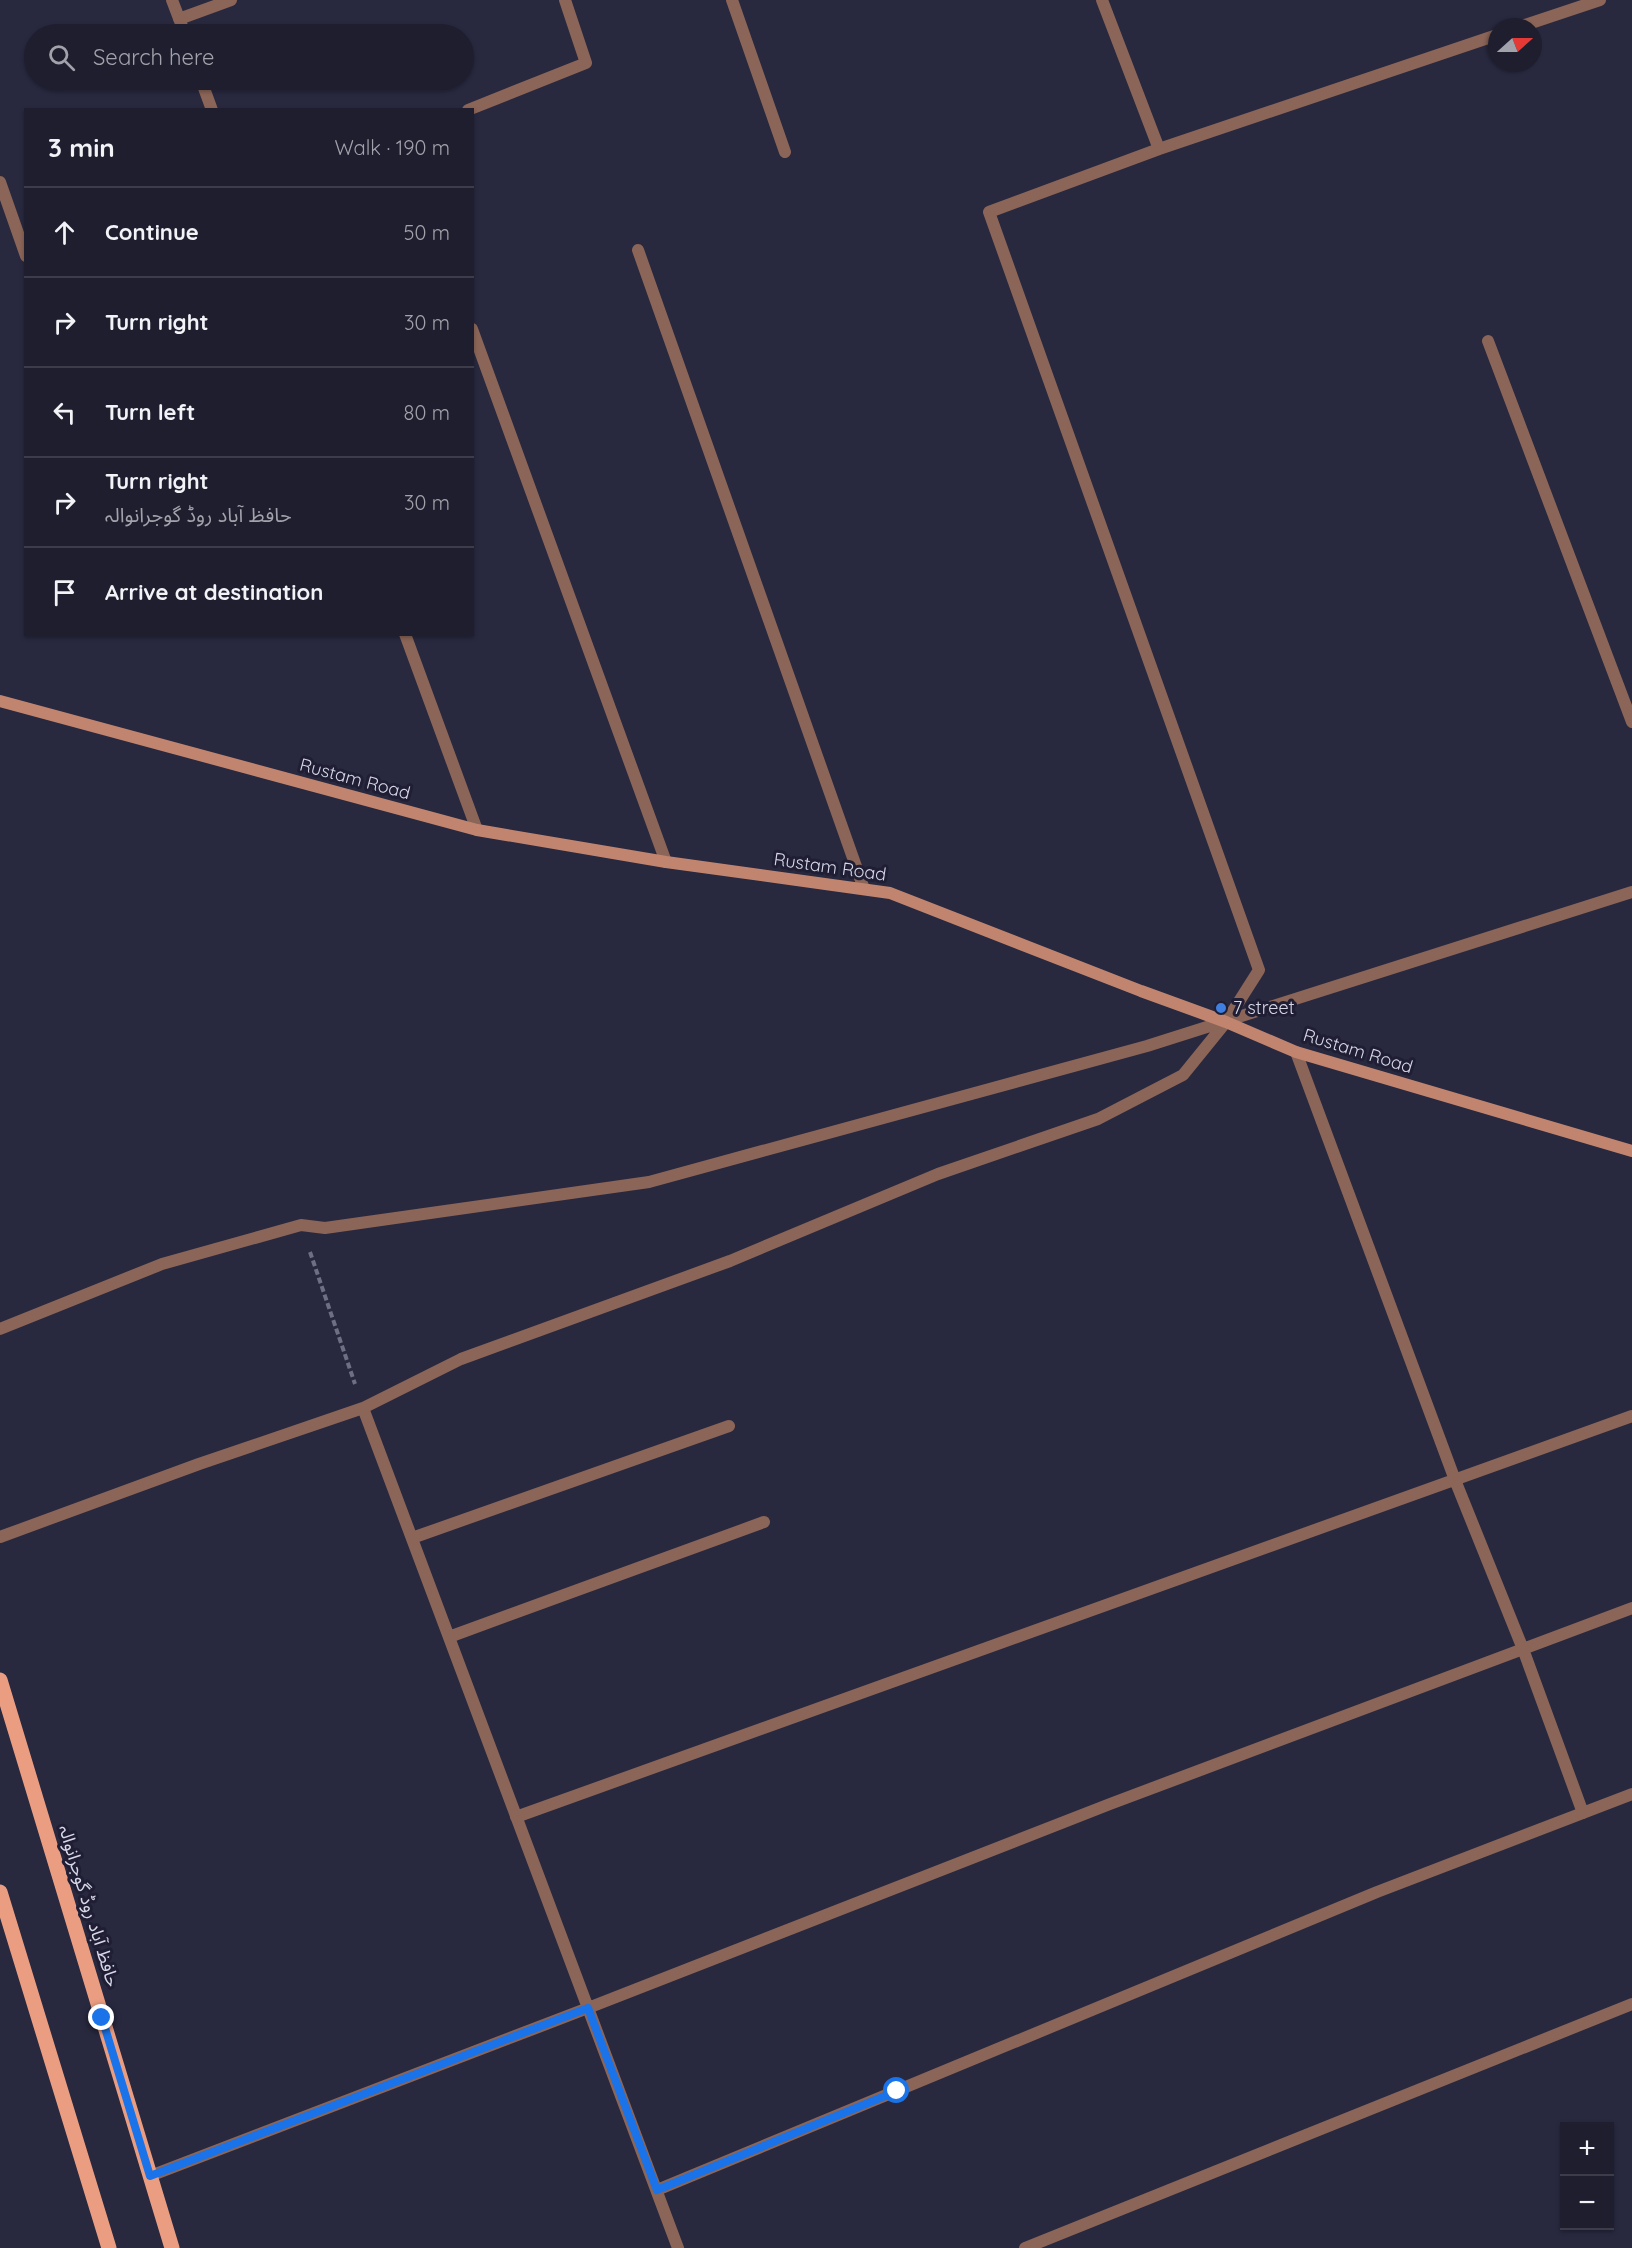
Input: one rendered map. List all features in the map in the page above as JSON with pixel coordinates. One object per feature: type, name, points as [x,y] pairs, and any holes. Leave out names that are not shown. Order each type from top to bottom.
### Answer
[{"type":"main road","name":"حافظ آباد روڈ گوجرانوالہ","points":[[0,1680],[172,2248]]},
{"type":"main road","points":[[0,1892],[109,2248]]},
{"type":"street","points":[[172,0],[181,24]]},
{"type":"street","points":[[179,19],[231,0]]},
{"type":"street","points":[[473,108],[586,63],[565,0]]},
{"type":"street","points":[[732,0],[785,152]]},
{"type":"street","points":[[1102,0],[1158,148]]},
{"type":"street","points":[[1542,19],[1600,0]]},
{"type":"street","points":[[0,1537],[199,1464],[363,1408],[461,1359],[730,1261],[938,1174],[1098,1119],[1183,1075],[1226,1022],[1259,970],[990,212],[1158,148],[1488,37]]},
{"type":"street","points":[[205,90],[211,108]]},
{"type":"street","points":[[0,182],[24,250]]},
{"type":"street","points":[[638,250],[864,890]]},
{"type":"street","points":[[474,334],[666,862]]},
{"type":"street","points":[[1488,341],[1632,722]]},
{"type":"street","points":[[406,636],[477,830]]},
{"type":"street","name":"Rustam Road","points":[[0,701],[477,830],[666,862],[890,893],[1141,992],[1226,1022],[1296,1052],[1632,1151]]},
{"type":"street","points":[[0,1329],[162,1264],[301,1225],[325,1228],[649,1182],[1147,1046],[1632,892]]},
{"type":"street","points":[[1296,1052],[1455,1480],[1522,1649],[1583,1813]]},
{"type":"street","points":[[363,1408],[678,2248]]},
{"type":"street","points":[[516,1817],[1632,1416]]},
{"type":"street","points":[[412,1538],[729,1426]]},
{"type":"street","points":[[449,1637],[764,1522]]},
{"type":"street","points":[[150,2176],[1110,1804],[1632,1608]]},
{"type":"street","points":[[657,2190],[1377,1892],[1632,1794]]},
{"type":"street","points":[[1025,2248],[1632,2004]]},
{"type":"path","points":[[301,1225],[363,1408]]},
{"type":"place","name":"7 street","points":[[1221,1008]]},
{"type":"route","points":[[102,2018],[150,2176],[588,2008],[657,2190],[897,2091]]}]
